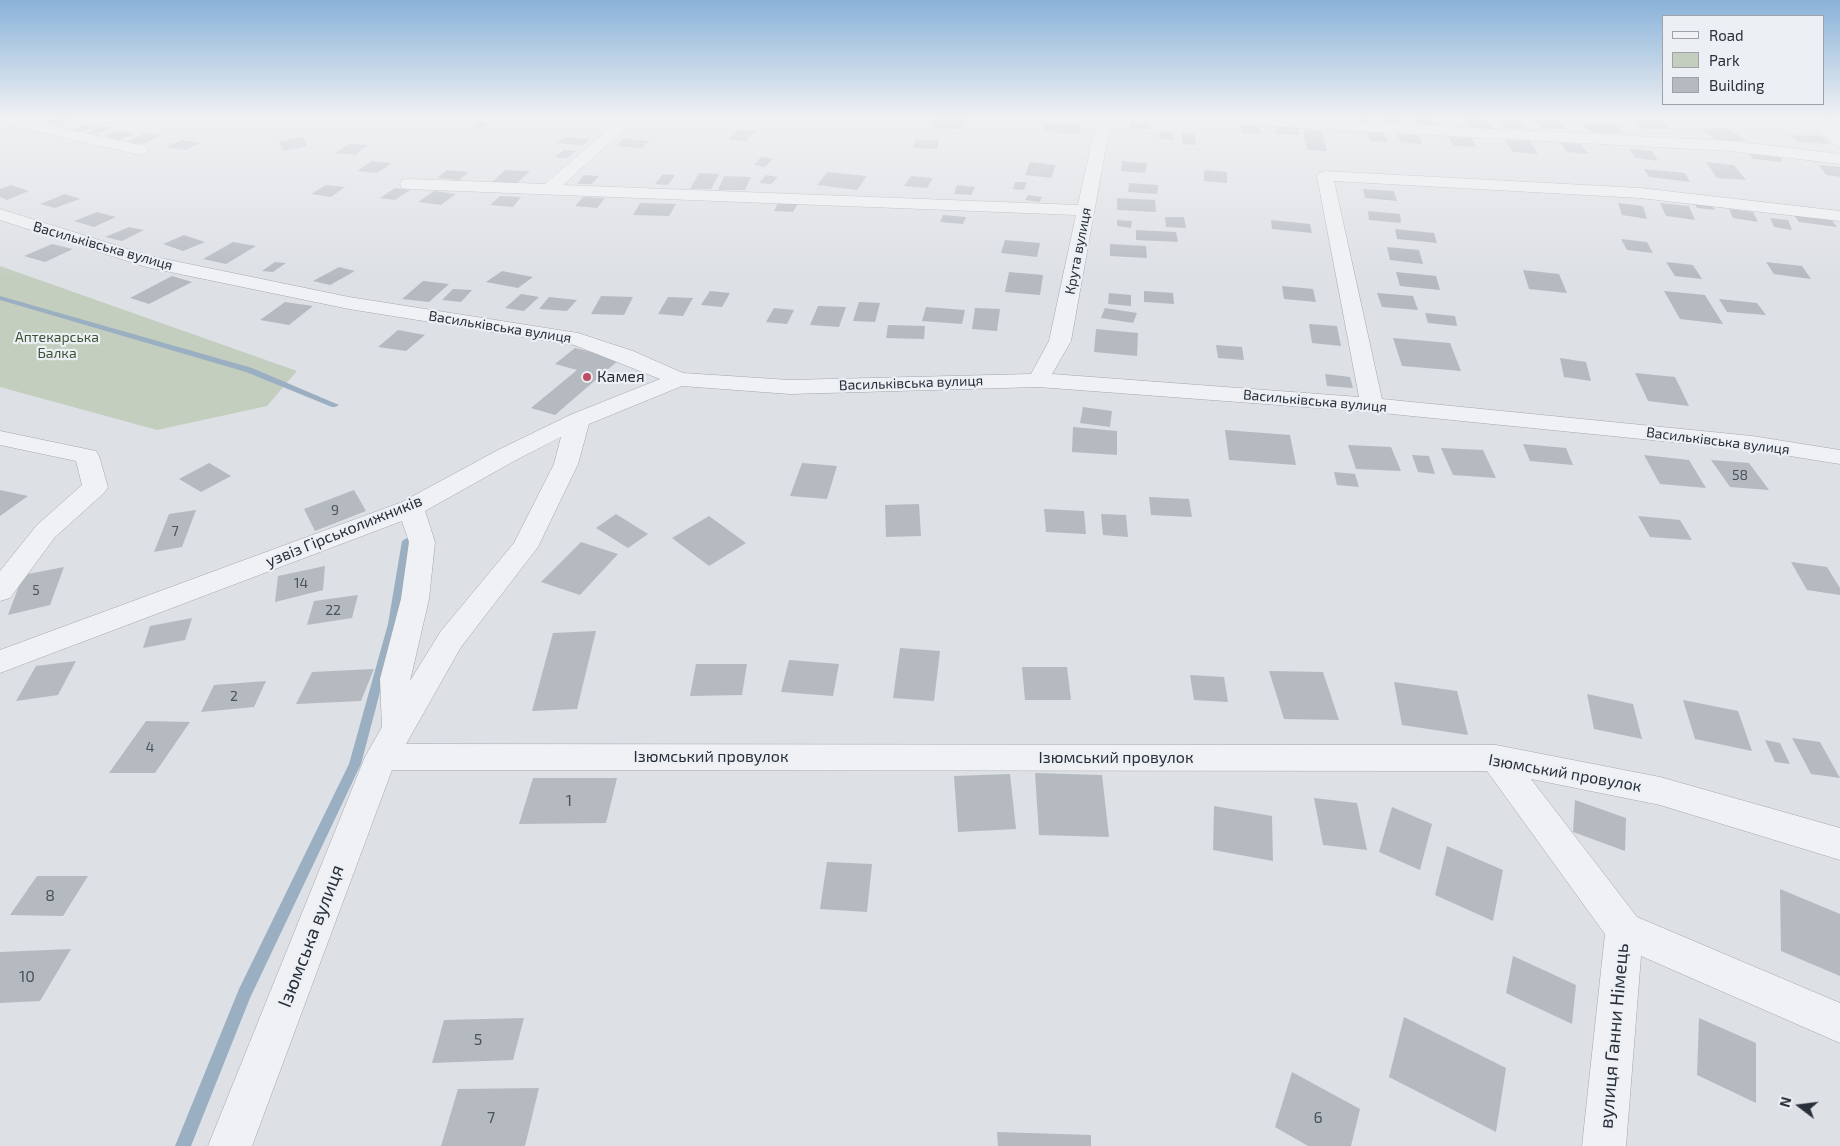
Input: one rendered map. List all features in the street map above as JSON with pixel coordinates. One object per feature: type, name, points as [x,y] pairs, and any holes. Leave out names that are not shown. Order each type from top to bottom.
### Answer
[{"type":"street","points":[[550,190],[571,171]]},
{"type":"street","name":"Крута вулиця","points":[[1038,380],[1060,342],[1094,171]]},
{"type":"street","points":[[1372,405],[1325,176],[1640,193],[1840,216]]},
{"type":"street","points":[[408,184],[1086,210]]},
{"type":"street","name":"Васильківська вулиця","points":[[0,214],[146,261],[349,303],[578,340],[625,356],[679,379],[790,387],[1038,380],[1372,405],[1752,444],[1840,457]]},
{"type":"street","name":"узвіз Гірськолижників","points":[[0,662],[411,508],[507,455],[578,420],[679,379]]},
{"type":"street","name":"Ізюмська вулиця","points":[[230,1146],[390,743],[451,639],[525,547],[566,464],[578,420]]},
{"type":"street","points":[[0,438],[86,456],[95,487],[46,531],[0,591]]},
{"type":"street","name":"Ізюмська вулиця","points":[[390,743],[395,679],[415,599],[422,542],[411,508]]},
{"type":"street","name":"Ізюмський провулок","points":[[390,743],[1496,758],[1660,791],[1840,844]]},
{"type":"street","name":"вулиця Ганни Німець","points":[[1496,758],[1624,930],[1604,1146]]},
{"type":"street","points":[[1624,930],[1840,1023]]},
{"type":"green space","name":"Аптекарська Балка","points":[[0,266],[297,371],[267,406],[157,430],[0,387]]},
{"type":"building","points":[[445,171],[469,172],[459,180],[437,178]]},
{"type":"building","points":[[503,171],[529,171],[516,184],[491,183]]},
{"type":"building","points":[[1026,171],[1054,171],[1051,178],[1025,175]]},
{"type":"building","points":[[1204,171],[1227,172],[1227,183],[1204,181]]},
{"type":"building","points":[[1646,171],[1685,173],[1690,182],[1649,177]]},
{"type":"building","points":[[1713,171],[1739,171],[1746,180],[1717,178]]},
{"type":"building","points":[[1824,171],[1840,171],[1840,177],[1826,175]]},
{"type":"building","points":[[827,172],[867,176],[857,190],[817,185]]},
{"type":"building","points":[[699,173],[719,174],[711,189],[690,189]]},
{"type":"building","points":[[663,174],[675,175],[668,185],[655,184]]},
{"type":"building","points":[[584,175],[599,176],[592,184],[577,184]]},
{"type":"building","points":[[766,175],[778,177],[771,184],[759,183]]},
{"type":"building","points":[[724,176],[751,177],[745,190],[718,190]]},
{"type":"building","points":[[911,176],[933,178],[927,188],[904,186]]},
{"type":"building","points":[[1015,182],[1027,182],[1024,190],[1013,189]]},
{"type":"building","points":[[1129,183],[1158,185],[1157,194],[1128,192]]},
{"type":"building","points":[[11,185],[29,191],[7,200],[0,197],[0,189]]},
{"type":"building","points":[[326,185],[345,187],[331,197],[311,194]]},
{"type":"building","points":[[957,185],[975,187],[971,195],[954,194]]},
{"type":"building","points":[[395,188],[410,190],[395,200],[380,198]]},
{"type":"building","points":[[1363,189],[1394,191],[1397,201],[1365,198]]},
{"type":"building","points":[[434,191],[456,194],[441,205],[418,202]]},
{"type":"building","points":[[65,194],[80,199],[55,208],[40,204]]},
{"type":"building","points":[[1028,195],[1042,197],[1040,202],[1025,200]]},
{"type":"building","points":[[500,196],[521,197],[513,207],[490,205]]},
{"type":"building","points":[[583,197],[605,198],[597,208],[575,206]]},
{"type":"building","points":[[1117,198],[1155,200],[1156,212],[1117,210]]},
{"type":"building","points":[[640,203],[676,204],[669,216],[633,215]]},
{"type":"building","points":[[778,203],[798,204],[793,212],[774,211]]},
{"type":"building","points":[[1618,203],[1643,206],[1647,219],[1622,215]]},
{"type":"building","points":[[1660,203],[1689,206],[1695,220],[1666,216]]},
{"type":"building","points":[[1694,203],[1712,205],[1715,210],[1697,208]]},
{"type":"building","points":[[1729,209],[1753,212],[1758,222],[1733,218]]},
{"type":"building","points":[[1368,211],[1400,214],[1401,223],[1369,220]]},
{"type":"building","points":[[97,212],[116,217],[94,227],[74,221]]},
{"type":"building","points":[[943,215],[966,217],[963,224],[940,222]]},
{"type":"building","points":[[1794,215],[1831,219],[1837,227],[1799,222]]},
{"type":"building","points":[[1165,217],[1184,217],[1186,228],[1166,227]]},
{"type":"building","points":[[1770,218],[1788,220],[1792,230],[1774,227]]},
{"type":"building","points":[[1117,220],[1132,221],[1131,228],[1117,226]]},
{"type":"building","points":[[1271,220],[1310,224],[1312,233],[1272,229]]},
{"type":"building","points":[[129,227],[144,230],[122,241],[105,237]]},
{"type":"building","points":[[1395,229],[1434,233],[1437,243],[1397,239]]},
{"type":"building","points":[[1136,230],[1176,232],[1178,242],[1136,240]]},
{"type":"building","points":[[184,235],[205,242],[183,251],[163,244]]},
{"type":"building","points":[[1621,239],[1647,242],[1653,253],[1627,250]]},
{"type":"building","points":[[1005,240],[1040,243],[1037,257],[1001,253]]},
{"type":"building","points":[[233,242],[256,246],[226,264],[203,259]]},
{"type":"building","points":[[52,244],[73,249],[45,262],[24,256]]},
{"type":"building","points":[[1110,244],[1146,246],[1147,258],[1110,256]]},
{"type":"building","points":[[1387,247],[1419,250],[1423,264],[1390,260]]},
{"type":"building","points":[[275,262],[286,263],[273,272],[262,271]]},
{"type":"building","points":[[1666,262],[1693,265],[1702,279],[1675,276]]},
{"type":"building","points":[[1766,262],[1802,266],[1811,279],[1774,274]]},
{"type":"building","points":[[339,267],[355,271],[330,285],[313,281]]},
{"type":"building","points":[[1523,270],[1559,274],[1567,293],[1529,289]]},
{"type":"building","points":[[502,271],[533,277],[518,288],[486,282]]},
{"type":"building","points":[[1009,272],[1043,275],[1040,295],[1005,292]]},
{"type":"building","points":[[1396,272],[1436,276],[1440,290],[1400,286]]},
{"type":"building","points":[[172,276],[192,282],[149,304],[130,298]]},
{"type":"building","points":[[423,281],[449,284],[429,302],[402,299]]},
{"type":"building","points":[[1282,286],[1313,289],[1316,302],[1284,299]]},
{"type":"building","points":[[453,289],[472,290],[461,302],[442,300]]},
{"type":"building","points":[[710,291],[730,293],[722,307],[701,305]]},
{"type":"building","points":[[1144,291],[1173,293],[1174,304],[1144,302]]},
{"type":"building","points":[[1664,291],[1705,295],[1723,324],[1680,319]]},
{"type":"building","points":[[1109,293],[1131,295],[1131,306],[1108,304]]},
{"type":"building","points":[[1377,293],[1413,296],[1418,310],[1382,307]]},
{"type":"building","points":[[521,294],[539,297],[524,311],[505,308]]},
{"type":"building","points":[[601,296],[633,297],[624,315],[591,314]]},
{"type":"building","points":[[549,297],[577,300],[567,311],[539,309]]},
{"type":"building","points":[[668,297],[693,298],[683,316],[658,314]]},
{"type":"building","points":[[1719,299],[1757,303],[1766,315],[1727,312]]},
{"type":"building","points":[[285,302],[313,306],[289,325],[260,320]]},
{"type":"building","points":[[859,302],[880,303],[875,322],[853,321]]},
{"type":"building","points":[[818,306],[846,307],[839,327],[810,325]]},
{"type":"building","points":[[926,307],[965,310],[962,324],[922,321]]},
{"type":"building","points":[[774,308],[794,310],[787,324],[766,322]]},
{"type":"building","points":[[975,308],[1000,309],[997,331],[972,329]]},
{"type":"building","points":[[1105,308],[1137,313],[1133,323],[1101,318]]},
{"type":"building","points":[[1425,313],[1455,316],[1457,326],[1428,323]]},
{"type":"building","points":[[1309,324],[1337,326],[1341,346],[1312,343]]},
{"type":"building","points":[[888,325],[925,326],[924,339],[886,338]]},
{"type":"building","points":[[1096,329],[1138,333],[1137,356],[1094,352]]},
{"type":"building","points":[[398,330],[425,335],[406,351],[378,347]]},
{"type":"building","points":[[1393,338],[1450,343],[1461,371],[1402,366]]},
{"type":"building","points":[[1216,345],[1242,347],[1244,360],[1218,358]]},
{"type":"building","points":[[575,348],[620,359],[555,415],[531,408],[577,370],[555,364]]},
{"type":"building","points":[[1560,358],[1586,362],[1591,381],[1564,377]]},
{"type":"building","points":[[1635,373],[1675,377],[1689,406],[1648,401]]},
{"type":"building","points":[[1325,374],[1350,377],[1353,388],[1327,386]]},
{"type":"building","points":[[1083,407],[1112,411],[1110,427],[1080,423]]},
{"type":"building","points":[[1073,427],[1117,431],[1117,455],[1072,452]]},
{"type":"building","points":[[1225,430],[1290,435],[1296,465],[1229,460]]},
{"type":"building","points":[[1523,444],[1566,448],[1573,465],[1530,461]]},
{"type":"building","points":[[1348,445],[1391,447],[1401,471],[1356,469]]},
{"type":"building","points":[[1441,448],[1483,450],[1496,478],[1453,475]]},
{"type":"building","points":[[1412,455],[1429,456],[1435,474],[1418,472]]},
{"type":"building","points":[[1644,455],[1689,460],[1706,488],[1660,484]]},
{"type":"building","points":[[1711,460],[1749,463],[1769,490],[1730,487]]},
{"type":"building","points":[[209,463],[231,476],[201,492],[179,479]]},
{"type":"building","points":[[802,463],[837,466],[827,499],[790,496]]},
{"type":"building","points":[[1334,472],[1355,474],[1359,487],[1337,485]]},
{"type":"building","points":[[0,490],[28,496],[0,516]]},
{"type":"building","points":[[354,490],[366,511],[315,531],[304,509]]},
{"type":"building","points":[[1149,497],[1189,499],[1192,517],[1151,515]]},
{"type":"building","points":[[919,504],[921,536],[886,537],[885,505]]},
{"type":"building","points":[[1044,509],[1084,511],[1086,534],[1046,532]]},
{"type":"building","points":[[196,510],[182,547],[154,552],[169,514]]},
{"type":"building","points":[[616,514],[648,534],[628,548],[596,528]]},
{"type":"building","points":[[1101,514],[1126,515],[1128,537],[1103,535]]},
{"type":"building","points":[[709,516],[746,543],[709,566],[672,538]]},
{"type":"building","points":[[1638,516],[1680,520],[1692,540],[1650,537]]},
{"type":"building","points":[[581,542],[618,554],[580,595],[541,582]]},
{"type":"building","points":[[1791,562],[1827,567],[1840,588],[1840,595],[1807,590]]},
{"type":"building","points":[[325,566],[323,590],[275,602],[278,576]]},
{"type":"building","points":[[64,567],[50,605],[8,615],[23,575]]},
{"type":"building","points":[[358,595],[352,618],[307,625],[314,601]]},
{"type":"building","points":[[192,618],[185,640],[143,648],[150,626]]},
{"type":"building","points":[[596,631],[577,709],[532,711],[553,633]]},
{"type":"building","points":[[900,648],[940,651],[934,701],[893,698]]},
{"type":"building","points":[[789,660],[839,664],[833,696],[781,692]]},
{"type":"building","points":[[76,661],[58,695],[16,701],[36,666]]},
{"type":"building","points":[[696,664],[747,664],[742,695],[690,696]]},
{"type":"building","points":[[1022,667],[1067,667],[1071,700],[1025,700]]},
{"type":"building","points":[[374,669],[361,701],[296,704],[312,672]]},
{"type":"building","points":[[1269,671],[1323,672],[1339,720],[1284,719]]},
{"type":"building","points":[[1190,675],[1224,677],[1228,702],[1194,700]]},
{"type":"building","points":[[266,681],[254,707],[201,712],[214,685]]},
{"type":"building","points":[[1394,682],[1457,691],[1468,735],[1402,725]]},
{"type":"building","points":[[1587,694],[1633,704],[1642,739],[1594,729]]},
{"type":"building","points":[[1683,700],[1738,711],[1752,751],[1695,739]]},
{"type":"building","points":[[146,721],[190,722],[155,773],[109,773]]},
{"type":"building","points":[[1792,738],[1820,742],[1840,778],[1811,774]]},
{"type":"building","points":[[1765,740],[1780,743],[1790,764],[1775,762]]},
{"type":"building","points":[[1035,773],[1102,775],[1109,837],[1039,835]]},
{"type":"building","points":[[1010,774],[1016,829],[958,832],[954,776]]},
{"type":"building","points":[[533,778],[617,778],[606,823],[519,824]]},
{"type":"building","points":[[1314,798],[1357,803],[1367,850],[1323,845]]},
{"type":"building","points":[[1575,800],[1626,818],[1625,851],[1573,832]]},
{"type":"building","points":[[1214,806],[1272,816],[1273,861],[1213,850]]},
{"type":"building","points":[[1392,807],[1432,824],[1420,870],[1379,852]]},
{"type":"building","points":[[1447,846],[1503,870],[1493,921],[1435,895]]},
{"type":"building","points":[[827,862],[872,864],[867,912],[820,909]]},
{"type":"building","points":[[37,876],[88,876],[63,916],[10,915]]},
{"type":"building","points":[[1780,889],[1840,914],[1840,976],[1781,951]]},
{"type":"building","points":[[71,949],[40,1001],[0,1003],[0,952]]},
{"type":"building","points":[[1513,956],[1576,985],[1572,1024],[1506,993]]},
{"type":"building","points":[[1404,1017],[1506,1068],[1496,1132],[1389,1077]]},
{"type":"building","points":[[524,1018],[513,1060],[432,1063],[444,1020]]},
{"type":"building","points":[[1699,1018],[1756,1043],[1756,1103],[1697,1075]]},
{"type":"building","points":[[1292,1072],[1360,1109],[1351,1146],[1308,1146],[1275,1127]]},
{"type":"building","points":[[539,1088],[525,1146],[441,1146],[458,1089]]},
{"type":"building","points":[[997,1132],[1091,1135],[1091,1146],[998,1146]]},
{"type":"waterway","points":[[0,298],[249,370],[335,405]]},
{"type":"waterway","points":[[183,1146],[244,994],[355,764],[393,624],[407,541]]},
{"type":"place","name":"Камея","points":[[587,377]]}]
